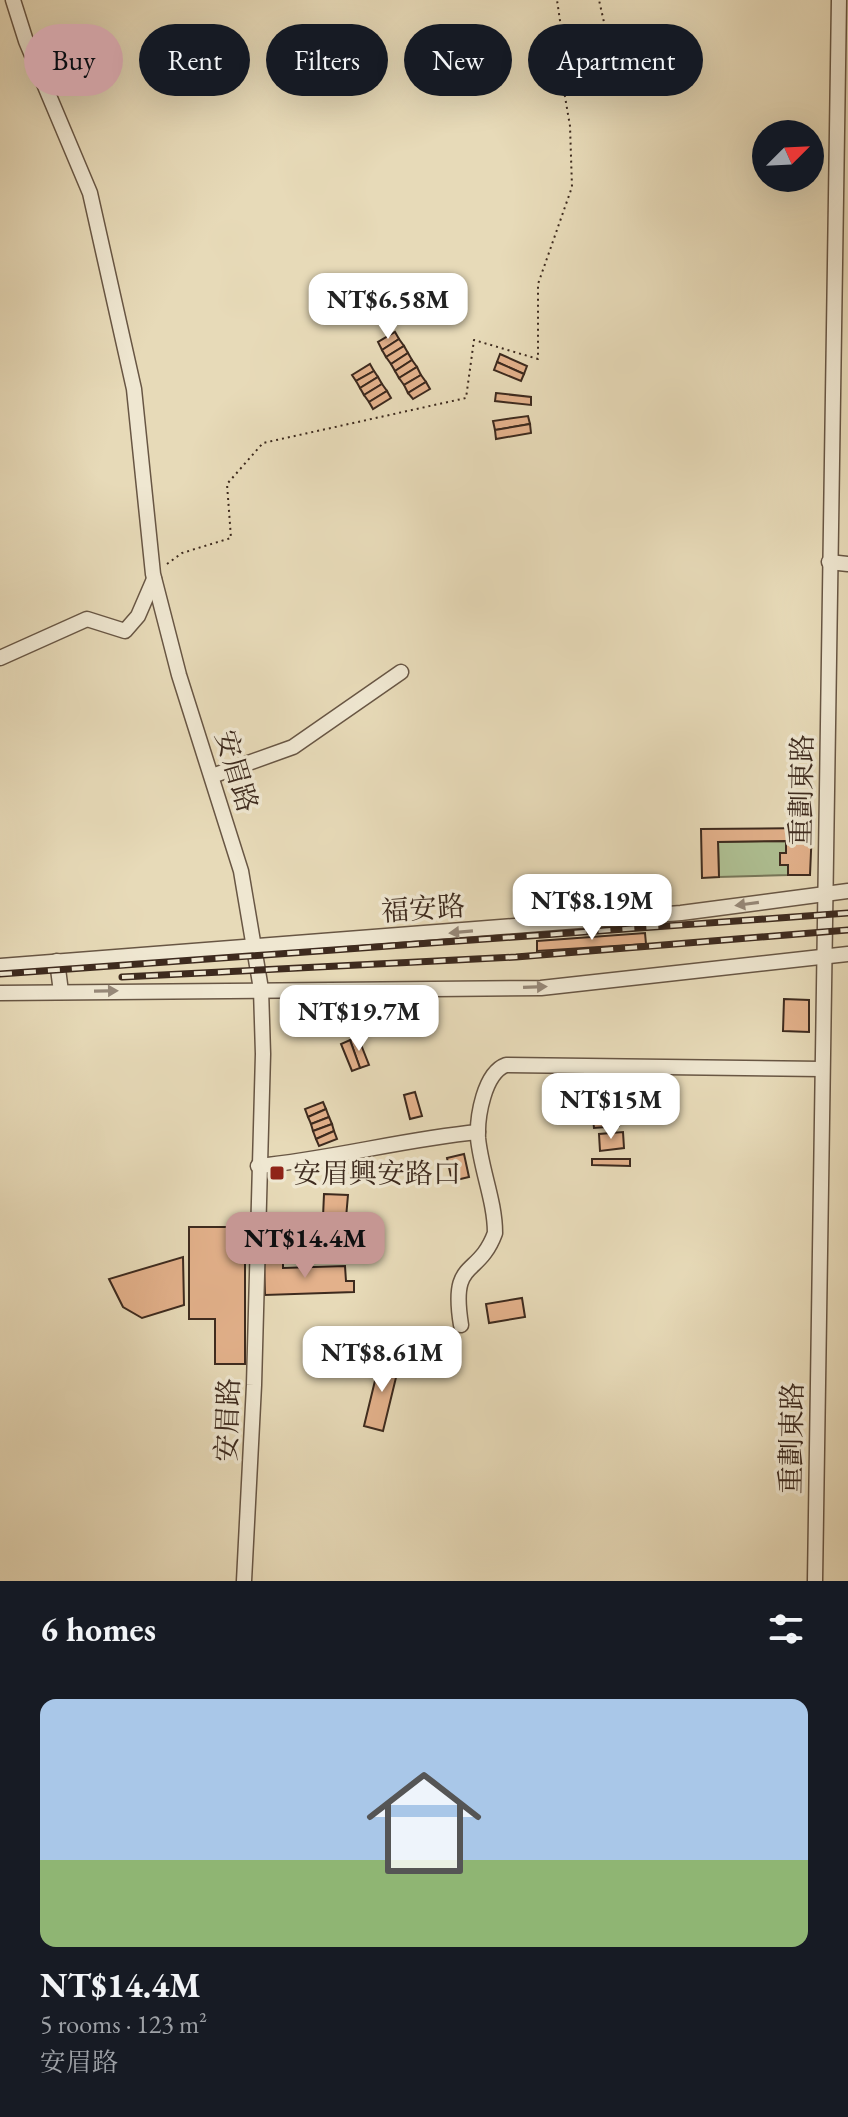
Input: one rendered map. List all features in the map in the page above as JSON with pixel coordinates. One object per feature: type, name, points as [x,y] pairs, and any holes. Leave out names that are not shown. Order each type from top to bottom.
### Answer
[{"type":"street","name":"安眉路","points":[[13,0],[26,41],[90,193],[134,389],[153,576],[179,675],[241,871],[261,989],[263,1054],[251,1485],[244,1581]]},
{"type":"street","name":"重劃東路","points":[[815,1581],[839,0]]},
{"type":"street","points":[[829,562],[848,564]]},
{"type":"street","points":[[0,658],[87,619],[125,631],[138,616],[153,576]]},
{"type":"street","points":[[212,776],[293,747],[401,672]]},
{"type":"street","name":"福安路","points":[[0,966],[650,916],[848,891]]},
{"type":"street","points":[[0,993],[541,988],[848,954]]},
{"type":"street","points":[[57,961],[61,992]]},
{"type":"street","points":[[461,1325],[457,1301],[460,1278],[495,1233],[478,1132],[485,1090],[494,1072],[506,1065],[822,1069]]},
{"type":"street","points":[[258,1166],[301,1162],[429,1137],[478,1132]]},
{"type":"path","points":[[557,0],[560,24]]},
{"type":"path","points":[[599,0],[604,24]]},
{"type":"path","points":[[153,576],[182,553],[231,538],[227,484],[263,443],[466,398],[474,340],[538,359],[538,284],[572,187],[570,126],[565,96]]},
{"type":"green space","points":[[786,841],[786,853],[780,853],[780,864],[788,865],[788,875],[719,877],[718,842]]},
{"type":"building","points":[[395,332],[399,339],[382,350],[378,342]]},
{"type":"building","points":[[399,339],[404,346],[386,357],[382,350]]},
{"type":"building","points":[[404,346],[408,353],[391,364],[386,357]]},
{"type":"building","points":[[408,353],[412,360],[395,371],[391,364]]},
{"type":"building","points":[[500,354],[527,366],[524,374],[497,362]]},
{"type":"building","points":[[412,360],[417,367],[399,378],[395,371]]},
{"type":"building","points":[[497,362],[524,374],[521,381],[494,370]]},
{"type":"building","points":[[370,364],[374,371],[356,381],[352,375]]},
{"type":"building","points":[[417,367],[421,375],[404,385],[399,378]]},
{"type":"building","points":[[374,371],[378,377],[360,388],[356,381]]},
{"type":"building","points":[[421,375],[426,382],[408,393],[404,385]]},
{"type":"building","points":[[378,377],[382,384],[364,395],[360,388]]},
{"type":"building","points":[[426,382],[430,389],[413,399],[408,393]]},
{"type":"building","points":[[382,384],[387,391],[369,402],[364,395]]},
{"type":"building","points":[[387,391],[391,398],[373,409],[369,402]]},
{"type":"building","points":[[496,393],[531,397],[531,405],[495,401]]},
{"type":"building","points":[[528,416],[530,424],[495,430],[493,421]]},
{"type":"building","points":[[530,424],[531,433],[496,439],[495,430]]},
{"type":"building","points":[[812,828],[810,875],[788,875],[788,865],[780,865],[780,853],[786,853],[786,841],[718,842],[719,877],[702,878],[701,829]]},
{"type":"building","points":[[645,933],[646,944],[537,951],[537,941]]},
{"type":"building","points":[[784,999],[809,1000],[809,1032],[783,1031]]},
{"type":"building","points":[[358,1037],[369,1065],[360,1068],[350,1040]]},
{"type":"building","points":[[350,1040],[360,1068],[352,1071],[341,1044]]},
{"type":"building","points":[[415,1092],[422,1116],[410,1119],[404,1095]]},
{"type":"building","points":[[323,1102],[326,1109],[308,1117],[305,1109]]},
{"type":"building","points":[[618,1108],[619,1126],[594,1128],[592,1110]]},
{"type":"building","points":[[326,1109],[329,1117],[311,1124],[308,1117]]},
{"type":"building","points":[[329,1117],[332,1124],[313,1131],[311,1124]]},
{"type":"building","points":[[332,1124],[334,1131],[316,1139],[313,1131]]},
{"type":"building","points":[[334,1131],[337,1139],[319,1146],[316,1139]]},
{"type":"building","points":[[623,1132],[624,1148],[600,1151],[599,1134]]},
{"type":"building","points":[[464,1154],[469,1177],[452,1181],[447,1158]]},
{"type":"building","points":[[592,1159],[630,1159],[630,1166],[592,1165]]},
{"type":"building","points":[[324,1194],[348,1195],[346,1218],[323,1217]]},
{"type":"building","points":[[189,1227],[245,1227],[245,1364],[215,1364],[215,1319],[189,1319]]},
{"type":"building","points":[[183,1257],[184,1305],[142,1318],[123,1307],[109,1279]]},
{"type":"building","points":[[264,1263],[283,1263],[283,1268],[345,1266],[346,1281],[354,1281],[354,1292],[265,1295]]},
{"type":"building","points":[[522,1298],[525,1317],[489,1323],[486,1304]]},
{"type":"building","points":[[381,1356],[400,1361],[383,1431],[364,1426]]},
{"type":"railway","points":[[0,974],[848,913]]},
{"type":"railway","points":[[122,977],[516,957],[848,930]]},
{"type":"place","name":"安眉興安路口","points":[[277,1173]]}]
